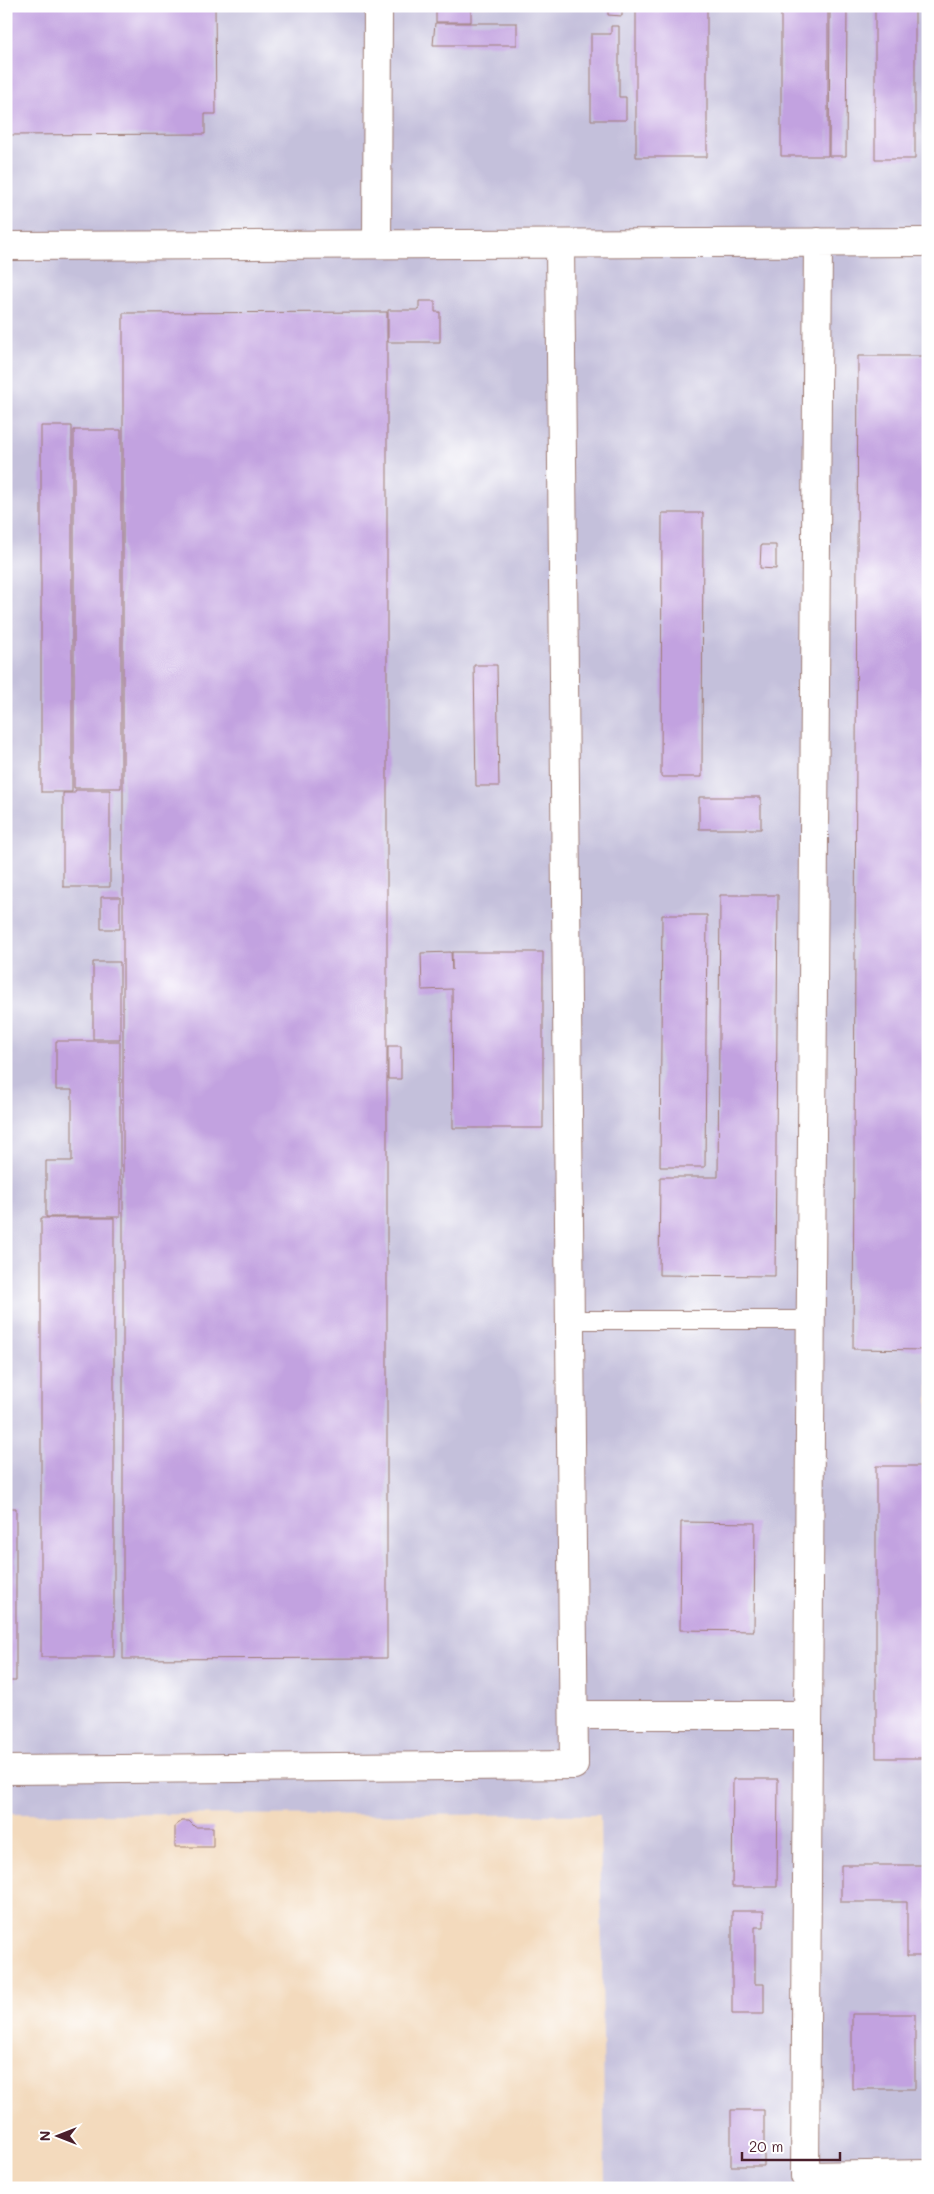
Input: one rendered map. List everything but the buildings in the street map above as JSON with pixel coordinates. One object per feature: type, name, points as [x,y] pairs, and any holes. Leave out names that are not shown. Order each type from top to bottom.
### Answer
[{"type":"street","points":[[376,244],[378,6]]},
{"type":"street","points":[[818,242],[805,2176],[928,2174]]},
{"type":"street","points":[[6,246],[928,242]]},
{"type":"street","points":[[6,1770],[574,1765],[560,244]]},
{"type":"street","points":[[574,1715],[808,1716]]},
{"type":"lane","points":[[570,1320],[810,1320]]},
{"type":"shaded area","points":[[6,6],[928,6],[928,2188],[605,2188],[600,1815],[6,1814]]}]
